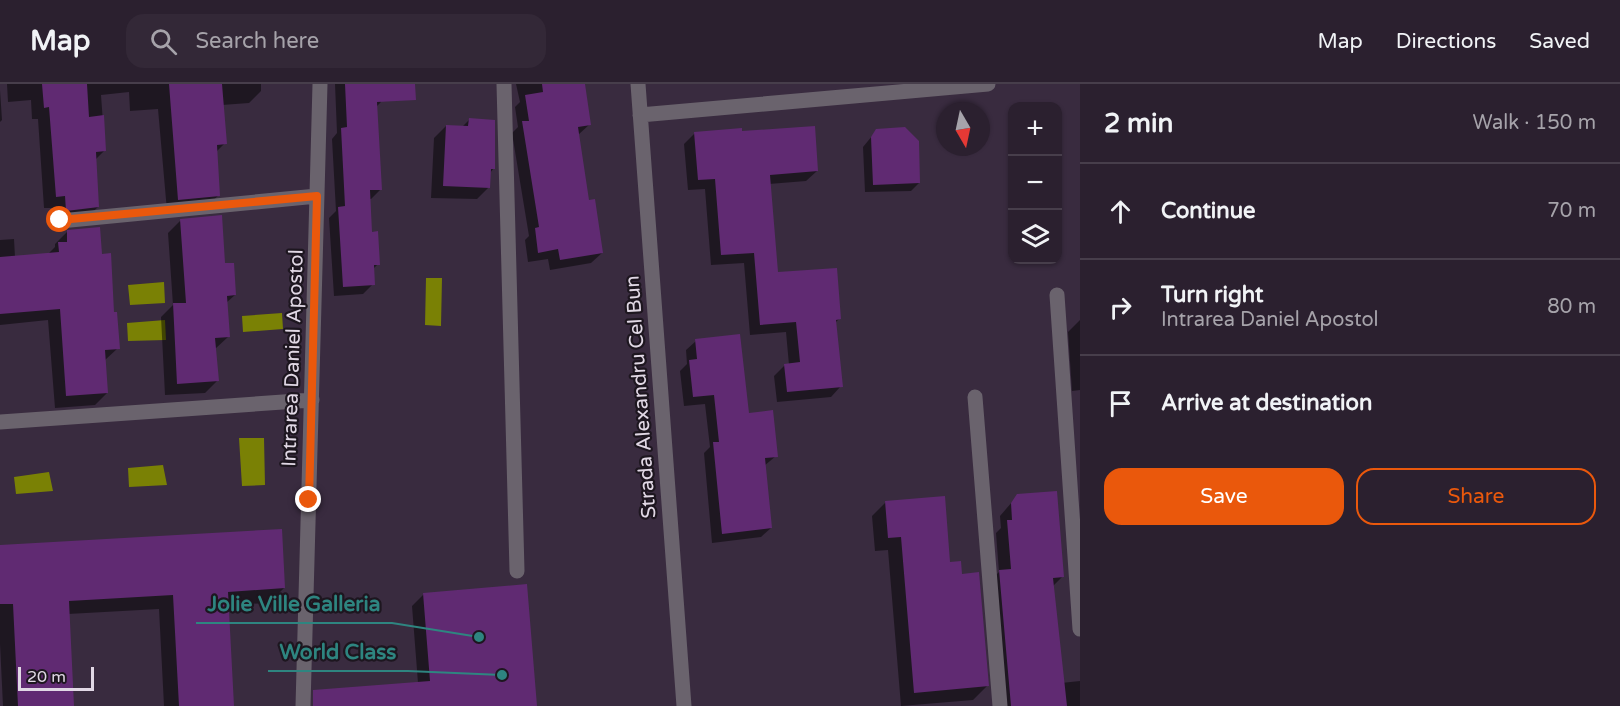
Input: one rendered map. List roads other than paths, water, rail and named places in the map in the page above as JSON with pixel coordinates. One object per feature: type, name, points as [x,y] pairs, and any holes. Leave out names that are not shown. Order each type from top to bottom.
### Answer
[{"type":"street","name":"Intrarea Daniel Apostol","points":[[303,706],[320,84]]},
{"type":"street","points":[[504,84],[517,571]]},
{"type":"street","name":"Strada Alexandru Cel Bun","points":[[638,84],[684,706]]},
{"type":"street","points":[[640,115],[988,84]]},
{"type":"street","points":[[60,220],[317,196]]},
{"type":"street","points":[[1057,295],[1080,628]]},
{"type":"street","points":[[975,397],[1000,706]]},
{"type":"street","points":[[0,422],[312,400]]},
{"type":"place","name":"Jolie Ville Galleria","points":[[479,637]]},
{"type":"place","name":"World Class","points":[[502,675]]}]
